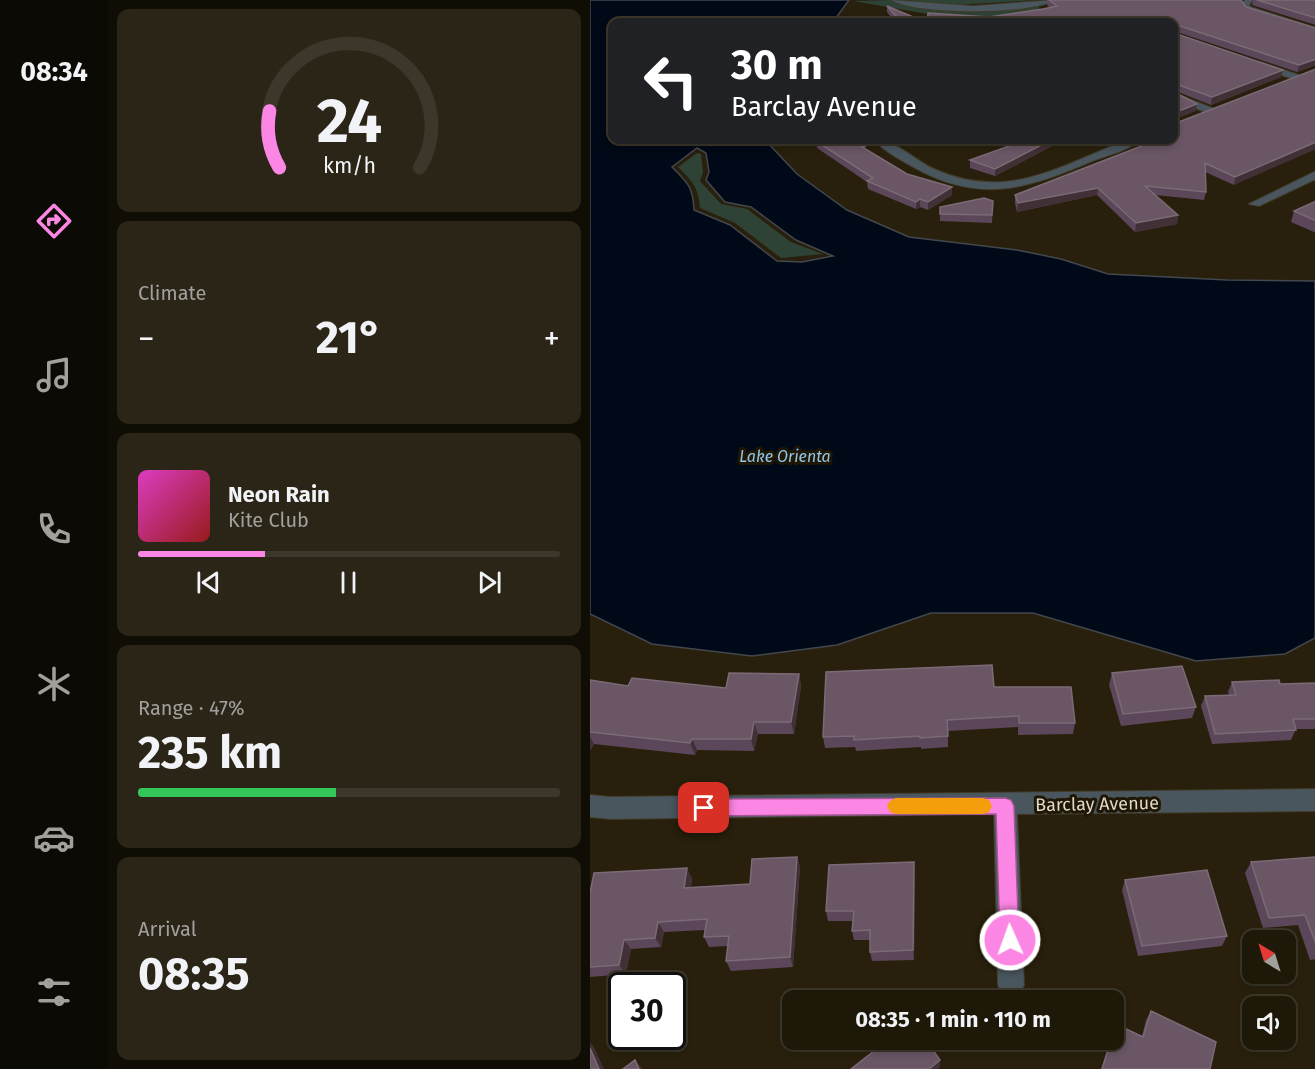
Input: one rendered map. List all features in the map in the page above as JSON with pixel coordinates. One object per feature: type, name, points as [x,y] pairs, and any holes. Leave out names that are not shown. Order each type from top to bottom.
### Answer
[{"type":"street","points":[[895,0],[954,7],[1008,6],[1051,0]]},
{"type":"street","points":[[1247,2],[1258,13],[1316,31]]},
{"type":"street","points":[[1252,62],[1301,76],[1275,86]]},
{"type":"street","points":[[1178,98],[1211,111]]},
{"type":"street","points":[[1192,118],[1222,106]]},
{"type":"street","points":[[884,144],[909,162],[945,177],[993,187],[1022,183],[1116,144]]},
{"type":"street","points":[[1254,204],[1316,174]]},
{"type":"street","points":[[1301,181],[1316,187]]},
{"type":"street","name":"Barclay Avenue","points":[[590,806],[611,808],[1005,806],[1316,800]]},
{"type":"street","points":[[1005,806],[1011,985]]},
{"type":"green space","points":[[889,0],[954,9],[1039,4],[1039,11],[1011,18],[951,18],[853,1]]},
{"type":"green space","points":[[902,0],[1039,0],[954,5]]},
{"type":"green space","points":[[697,153],[701,154],[703,172],[700,181],[721,204],[747,209],[791,242],[823,254],[781,258],[735,223],[700,208],[694,185],[678,167]]},
{"type":"water","name":"Lake Orienta","points":[[590,0],[849,0],[836,18],[608,18],[608,144],[769,144],[797,174],[847,210],[909,237],[1017,250],[1061,259],[1108,274],[1227,280],[1315,281],[1315,638],[1285,654],[1196,661],[1033,613],[931,613],[837,645],[752,656],[652,644],[590,614]],"holes":[[[697,148],[706,153],[709,172],[706,180],[725,202],[751,207],[796,240],[833,256],[802,262],[777,261],[730,225],[694,210],[689,186],[672,167]]]},
{"type":"building","points":[[1049,0],[1241,0],[1246,7],[1316,28],[1316,59],[1299,65],[1178,25],[1178,18],[927,18],[928,13],[989,17],[1057,6]]},
{"type":"building","points":[[1257,0],[1316,0],[1316,18]]},
{"type":"building","points":[[887,6],[916,18],[898,18]]},
{"type":"building","points":[[1178,34],[1283,70],[1212,97],[1178,85]]},
{"type":"building","points":[[1316,69],[1316,142],[1235,177],[1205,163],[1206,192],[1145,186],[1178,215],[1136,223],[1098,188],[1018,203],[1015,195],[1147,144],[1178,144],[1178,122]]},
{"type":"building","points":[[1178,94],[1197,104],[1178,111]]},
{"type":"building","points":[[821,144],[862,144],[865,146],[862,147],[907,174],[952,187],[928,202],[920,199],[916,202],[867,181],[873,178]]},
{"type":"building","points":[[1014,144],[1043,144],[995,169],[970,160]]},
{"type":"building","points":[[984,198],[993,201],[992,215],[940,214],[940,207]]},
{"type":"building","points":[[1316,201],[1316,221],[1294,211]]},
{"type":"building","points":[[992,665],[994,687],[1071,687],[1075,723],[1019,723],[1019,716],[947,720],[948,736],[854,740],[854,736],[823,737],[826,672]]},
{"type":"building","points":[[1182,666],[1196,707],[1123,714],[1112,673]]},
{"type":"building","points":[[729,673],[799,674],[791,722],[754,722],[751,739],[692,739],[690,743],[590,732],[590,680],[628,686],[632,678],[726,688]]},
{"type":"building","points":[[1279,680],[1280,684],[1316,683],[1316,719],[1293,719],[1296,730],[1215,734],[1205,696],[1236,695],[1232,682]]},
{"type":"building","points":[[797,857],[790,957],[726,961],[729,936],[704,937],[707,919],[658,922],[655,938],[624,940],[619,965],[590,967],[590,893],[594,873],[687,868],[684,888],[750,884],[752,859]]},
{"type":"building","points":[[1316,857],[1316,944],[1305,915],[1269,918],[1251,862]]},
{"type":"building","points":[[914,862],[913,950],[870,952],[870,930],[852,931],[854,911],[826,911],[829,865]]},
{"type":"building","points":[[1207,870],[1227,936],[1142,946],[1125,880]]},
{"type":"building","points":[[1151,1011],[1216,1042],[1210,1069],[1102,1069],[1108,1050],[1124,1050],[1124,1028],[1143,1037]]},
{"type":"building","points":[[590,1048],[599,1069],[590,1069]]},
{"type":"building","points":[[875,1050],[933,1050],[940,1060],[929,1069],[851,1069]]},
{"type":"building","points":[[635,1060],[639,1069],[623,1069]]},
{"type":"slow traffic","points":[[896,806],[983,806]]},
{"type":"route","points":[[704,808],[1005,806],[1010,940]]}]
